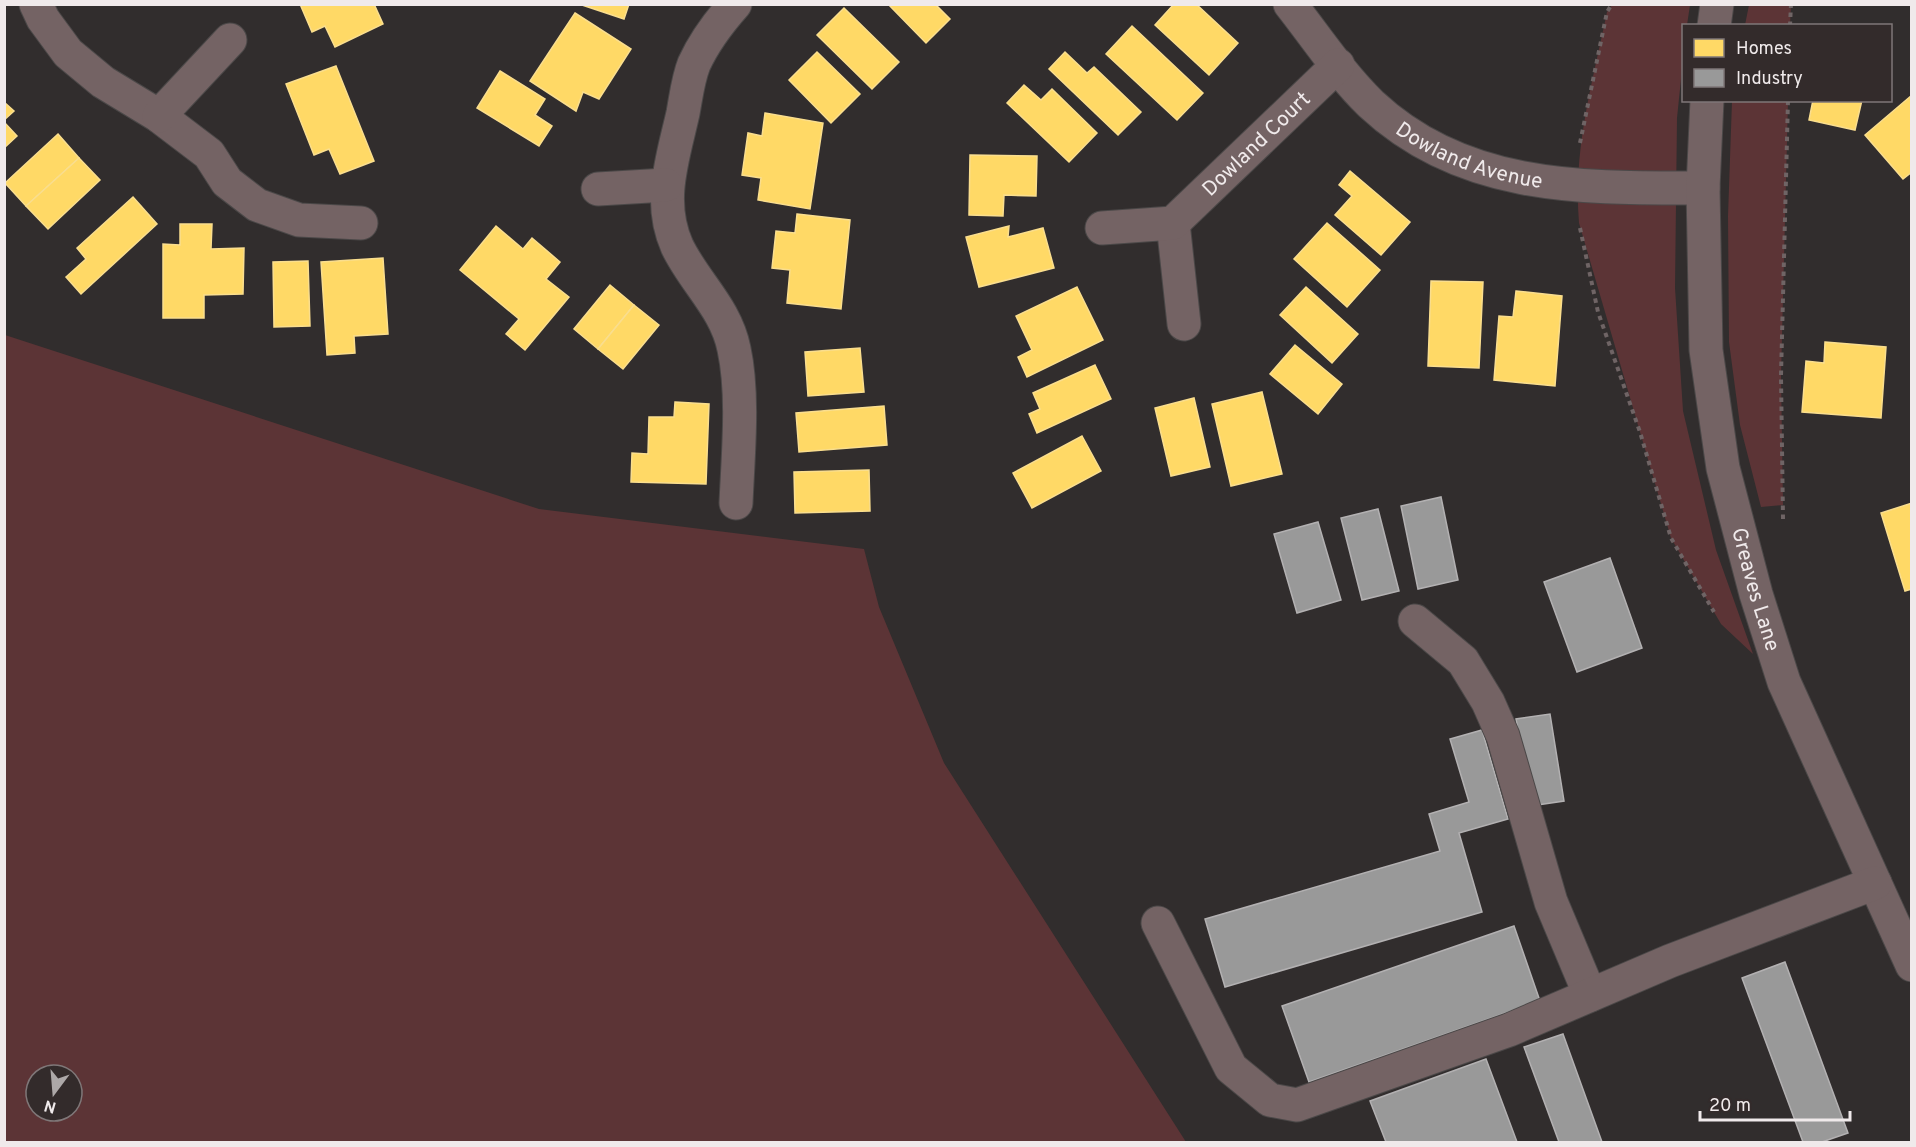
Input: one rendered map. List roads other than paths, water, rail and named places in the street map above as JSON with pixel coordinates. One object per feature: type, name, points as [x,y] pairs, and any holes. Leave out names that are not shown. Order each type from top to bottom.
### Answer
[{"type":"street","points":[[36,4],[68,53],[103,82],[159,116],[209,154],[227,182],[257,206],[299,220],[361,223]]},
{"type":"street","points":[[735,4],[708,39],[693,66],[666,185],[667,218],[688,266],[723,314],[734,349],[739,421],[736,503]]},
{"type":"street","name":"Dowland Avenue","points":[[1290,4],[1370,102],[1403,130],[1442,153],[1477,168],[1522,179],[1576,185],[1703,189]]},
{"type":"street","points":[[1714,24],[1717,4]]},
{"type":"street","points":[[159,116],[230,39]]},
{"type":"street","name":"Dowland Court","points":[[1173,223],[1338,65]]},
{"type":"street","name":"Greaves Lane","points":[[1707,102],[1703,189],[1706,350],[1723,468],[1748,564],[1784,682],[1911,965]]},
{"type":"street","points":[[598,189],[666,185]]},
{"type":"street","points":[[1102,228],[1173,223],[1184,324]]},
{"type":"street","points":[[1415,621],[1463,661],[1488,702],[1503,736],[1551,902],[1590,995]]},
{"type":"street","points":[[1158,923],[1232,1068],[1269,1100],[1297,1105],[1509,1030],[1590,995],[1875,883]]}]
